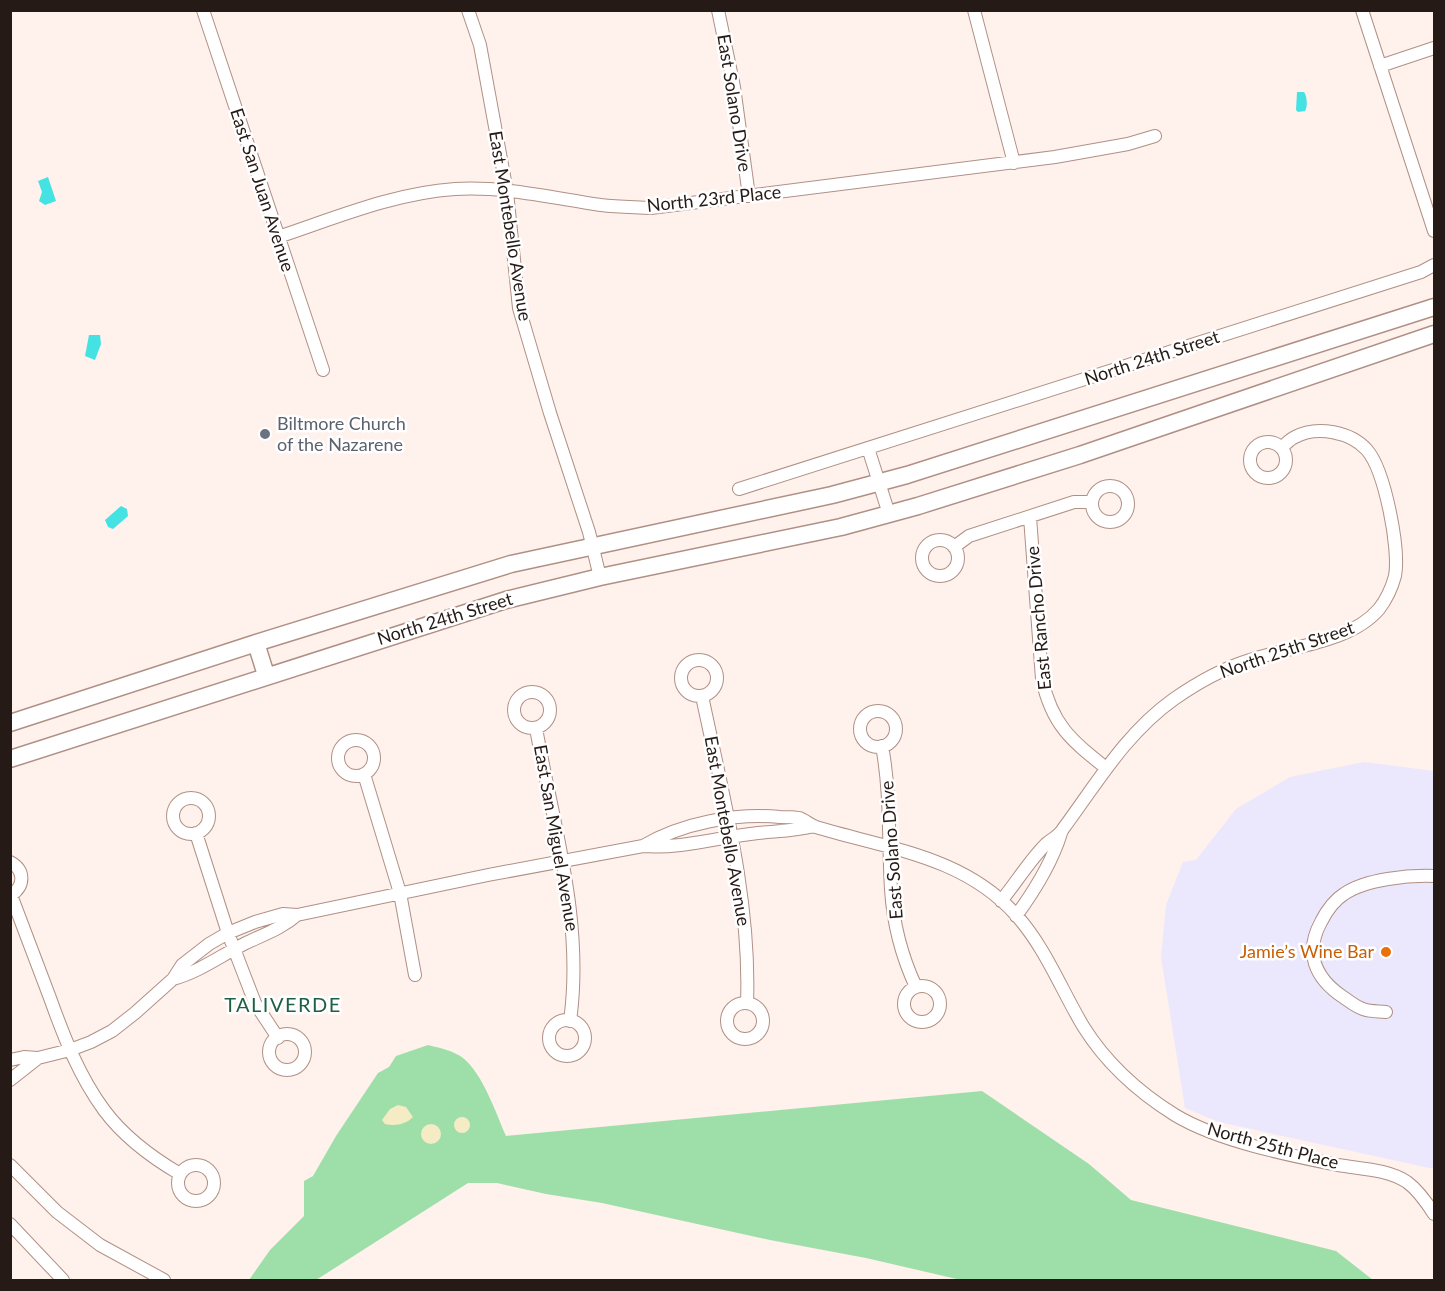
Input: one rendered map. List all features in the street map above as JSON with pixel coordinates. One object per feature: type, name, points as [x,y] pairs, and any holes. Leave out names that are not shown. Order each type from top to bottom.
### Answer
[{"type":"main road","name":"North 24th Street","points":[[10,723],[256,643],[511,564],[879,483],[1069,425],[1434,307]]},
{"type":"main road","name":"North 24th Street","points":[[10,759],[266,675],[506,600],[600,577],[832,529],[889,514],[1080,455],[1434,334]]},
{"type":"main road","points":[[256,643],[266,675]]},
{"type":"street","name":"East San Juan Avenue","points":[[203,10],[323,370]]},
{"type":"street","name":"East Montebello Avenue","points":[[468,10],[480,45],[507,192],[519,308],[600,577]]},
{"type":"street","name":"East Solano Drive","points":[[718,10],[734,87],[749,196]]},
{"type":"street","points":[[974,10],[1014,163]]},
{"type":"street","points":[[1362,10],[1434,231]]},
{"type":"street","points":[[1380,66],[1434,48]]},
{"type":"street","name":"North 23rd Place","points":[[278,237],[390,201],[456,189],[507,192],[628,208],[651,208],[1014,163],[1091,152],[1155,136]]},
{"type":"street","name":"North 24th Street","points":[[739,489],[1410,276],[1434,265]]},
{"type":"street","name":"North 25th Street","points":[[1001,901],[1046,844],[1061,832],[1106,768],[1133,736],[1174,699],[1205,680],[1249,660],[1340,636],[1366,622],[1383,603],[1395,576],[1395,551],[1381,475],[1367,451],[1358,442],[1346,436],[1328,432],[1295,437],[1281,448]]},
{"type":"street","points":[[868,448],[889,514]]},
{"type":"street","points":[[954,547],[969,536],[1074,502],[1092,502]]},
{"type":"street","name":"East Rancho Drive","points":[[1030,517],[1042,679],[1046,698],[1054,716],[1064,730],[1083,750],[1106,768]]},
{"type":"street","name":"East Montebello Avenue","points":[[702,696],[728,820],[745,925],[747,1003]]},
{"type":"street","name":"East San Miguel Avenue","points":[[536,728],[573,930],[575,956],[570,1021]]},
{"type":"street","name":"East Solano Drive","points":[[882,746],[889,789],[891,891],[895,920],[903,953],[916,987]]},
{"type":"street","points":[[364,774],[400,893],[415,975]]},
{"type":"street","points":[[643,846],[660,836],[692,826],[755,816],[799,818],[814,826],[890,846],[963,873],[982,884],[1016,916]]},
{"type":"street","points":[[10,1060],[24,1057],[38,1058],[70,1050],[112,1031],[173,979],[182,965],[209,944],[255,922],[283,914],[297,915],[643,846],[665,848],[758,833],[800,830],[814,826]]},
{"type":"street","name":"North 25th Street","points":[[1016,916],[1033,892],[1055,853],[1061,832]]},
{"type":"street","points":[[196,833],[228,933],[255,1004],[278,1038]]},
{"type":"street","points":[[10,862],[17,867],[22,877],[19,888],[10,895],[70,1050],[91,1091],[125,1134],[148,1155],[180,1174]]},
{"type":"street","points":[[1386,1012],[1362,1009],[1334,991],[1325,982],[1318,971],[1312,953],[1318,927],[1335,901],[1352,890],[1395,878],[1434,876]]},
{"type":"street","points":[[173,979],[188,975],[287,924],[297,915]]},
{"type":"street","name":"North 25th Place","points":[[1016,916],[1042,951],[1084,1027],[1107,1059],[1126,1079],[1152,1099],[1186,1120],[1224,1136],[1337,1164],[1391,1174],[1416,1190],[1434,1214]]},
{"type":"street","points":[[10,1080],[38,1058]]},
{"type":"street","points":[[14,1170],[57,1212],[100,1245],[164,1281]]},
{"type":"street","points":[[10,1224],[63,1281]]},
{"type":"shaded area","points":[[1364,762],[1434,771],[1434,1169],[1219,1122],[1185,1108],[1161,957],[1166,905],[1183,862],[1196,860],[1236,809],[1290,777]]},
{"type":"green space","points":[[428,1045],[455,1053],[470,1065],[488,1094],[506,1136],[982,1091],[1089,1164],[1131,1200],[1336,1251],[1373,1280],[961,1280],[602,1203],[497,1183],[468,1183],[316,1280],[249,1280],[270,1250],[304,1216],[304,1181],[313,1176],[336,1136],[378,1073],[389,1067],[396,1056]]},
{"type":"sand","points":[[398,1105],[406,1107],[413,1117],[400,1124],[385,1124],[382,1120],[390,1109]]},
{"type":"sand","points":[[462,1117],[470,1125],[462,1133],[454,1125]]},
{"type":"sand","points":[[431,1124],[438,1127],[441,1134],[438,1141],[431,1144],[424,1141],[421,1134],[424,1127]]},
{"type":"water","points":[[1297,92],[1305,94],[1307,104],[1305,111],[1296,110]]},
{"type":"water","points":[[48,177],[56,201],[45,205],[39,201],[42,192],[38,181]]},
{"type":"water","points":[[89,335],[100,335],[101,344],[95,360],[85,356]]},
{"type":"water","points":[[121,506],[127,509],[128,516],[113,529],[108,527],[105,520]]},
{"type":"place","name":"Biltmore Church of the Nazarene","points":[[265,434]]},
{"type":"place","name":"Jamie’s Wine Bar","points":[[1386,952]]},
{"type":"district","name":"TALIVERDE","points":[[283,1005]]}]
